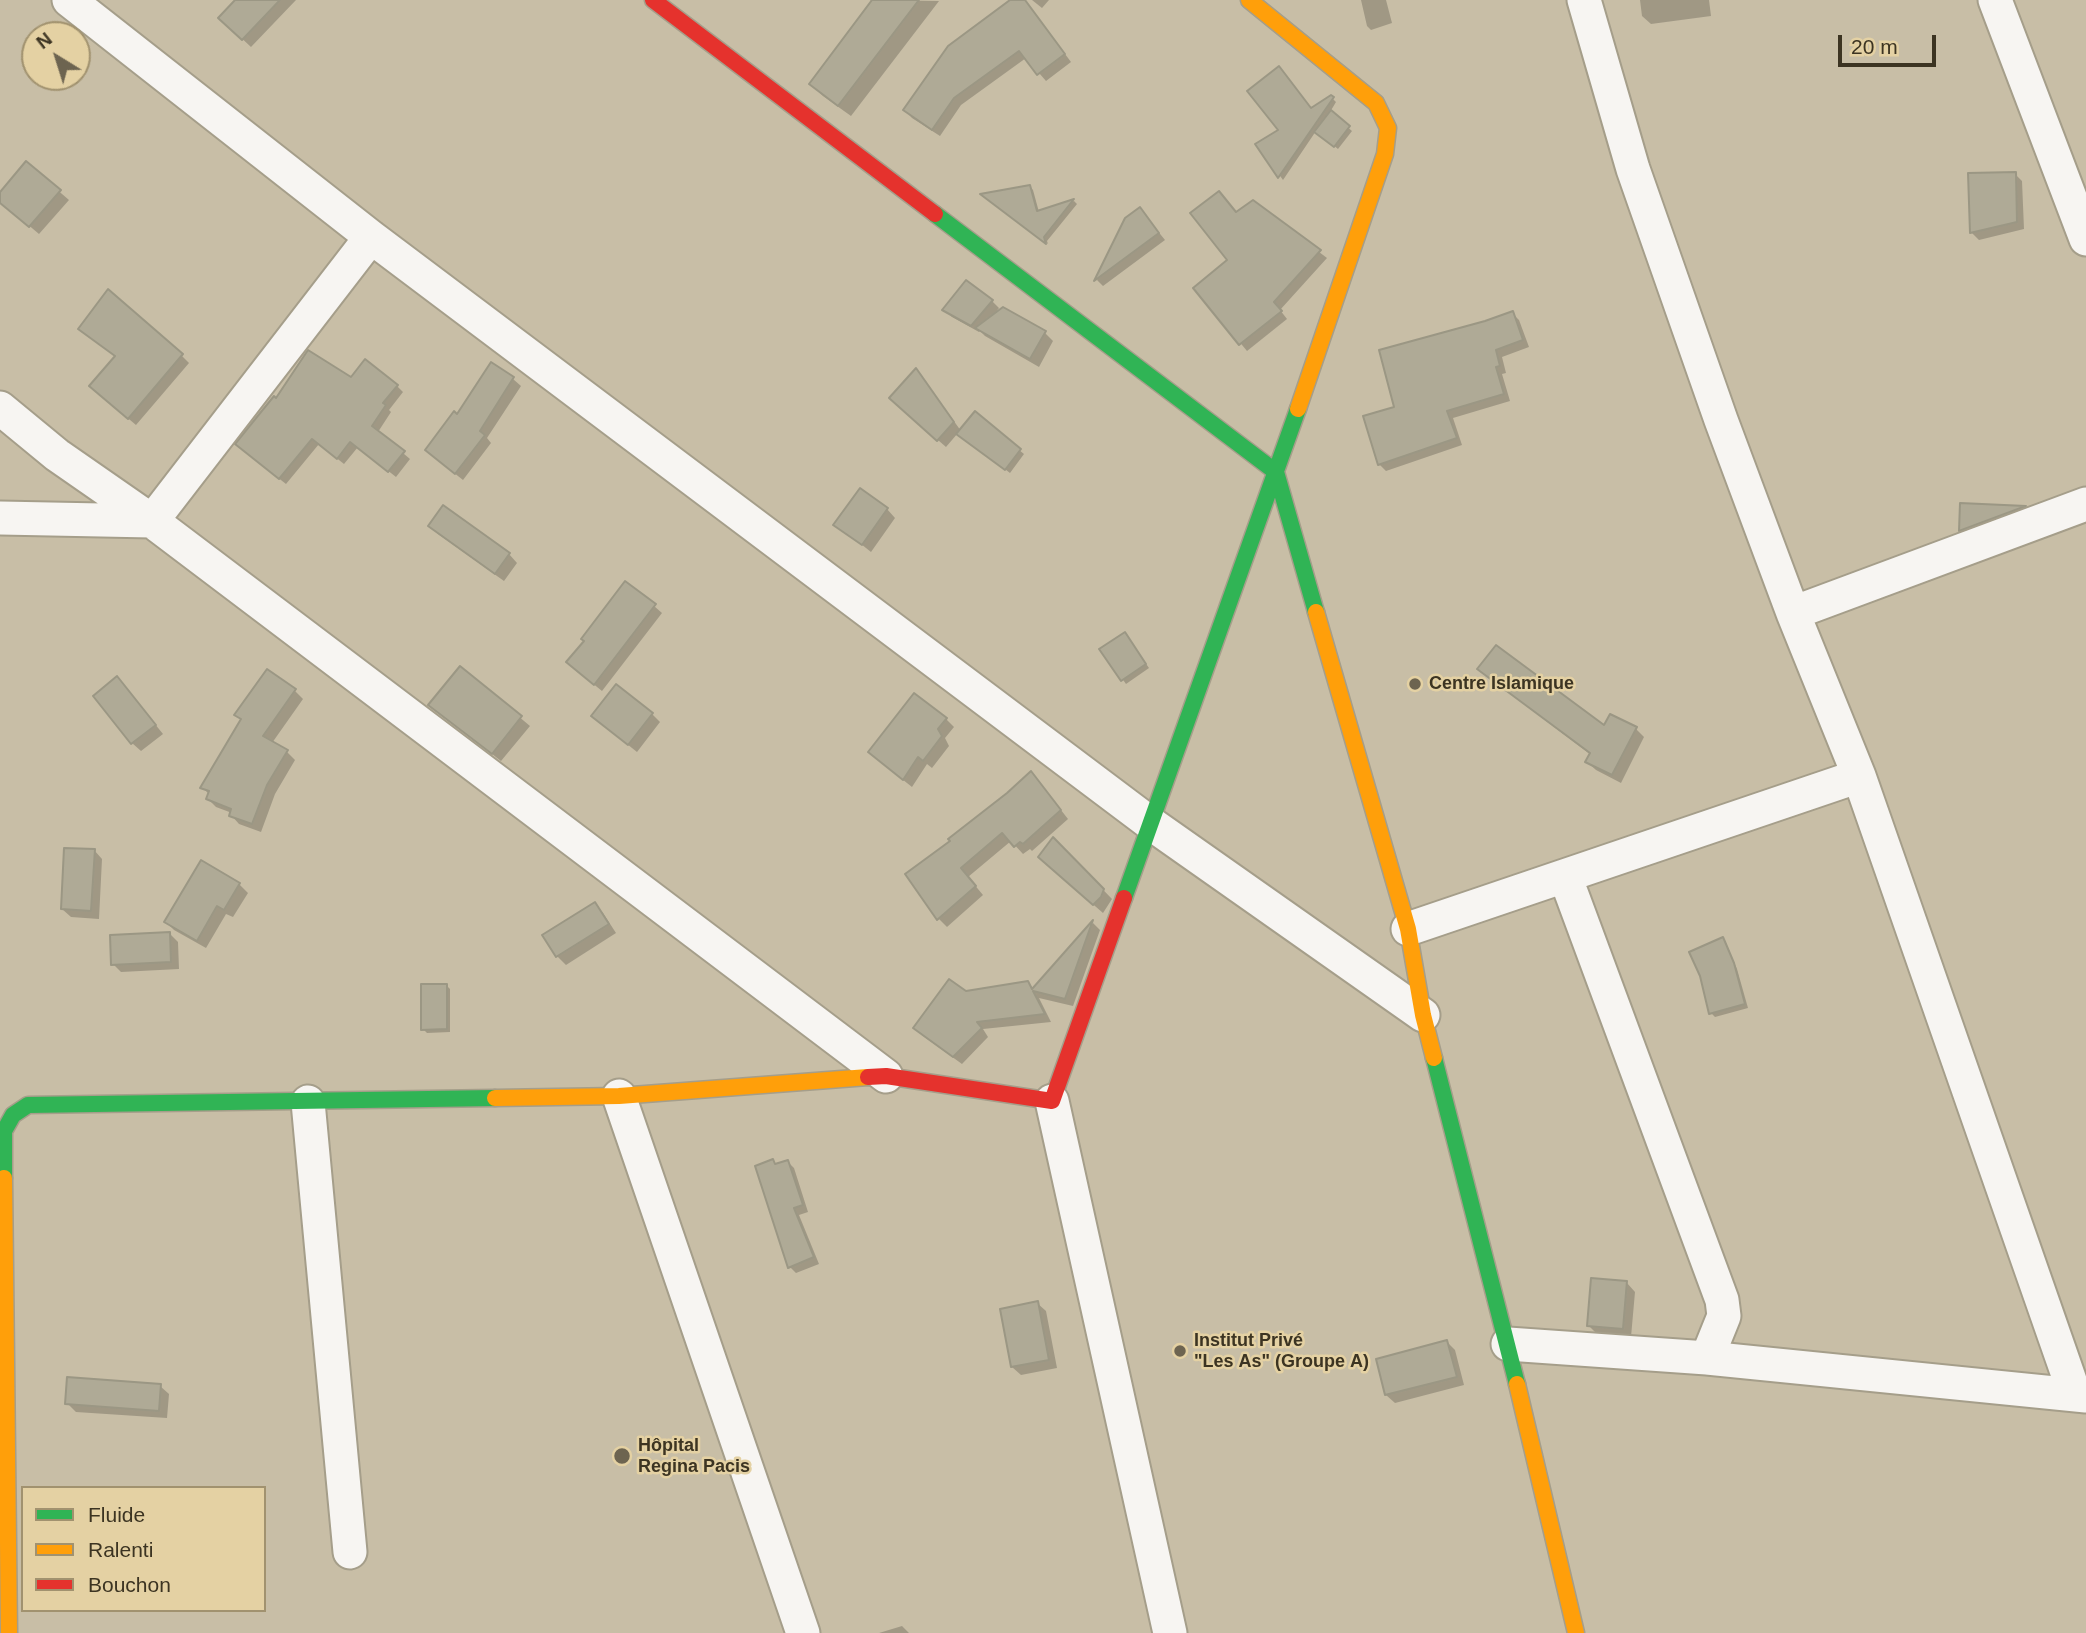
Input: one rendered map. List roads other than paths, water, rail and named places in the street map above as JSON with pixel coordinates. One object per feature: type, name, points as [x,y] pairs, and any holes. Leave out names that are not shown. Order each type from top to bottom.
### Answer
[{"type":"street","points":[[69,0],[371,237],[1150,823],[1423,1015]]},
{"type":"street","points":[[653,0],[1276,472],[1408,929],[1423,1015],[1507,1344],[1576,1633]]},
{"type":"street","points":[[1170,1633],[1052,1101],[1276,472],[1385,155],[1388,128],[1376,103],[1249,0]]},
{"type":"street","points":[[1507,1344],[1707,1357],[2080,1395],[1859,776],[1793,614],[1721,420],[1633,169],[1584,0]]},
{"type":"street","points":[[1995,0],[2086,239]]},
{"type":"street","points":[[152,521],[371,237]]},
{"type":"street","points":[[0,408],[57,455],[152,521],[886,1076]]},
{"type":"street","points":[[1793,614],[2086,504]]},
{"type":"street","points":[[0,518],[152,521]]},
{"type":"street","points":[[1408,929],[1859,776]]},
{"type":"street","points":[[1565,876],[1723,1300],[1724,1316],[1707,1357]]},
{"type":"street","points":[[9,1633],[4,1131],[13,1115],[28,1105],[619,1096],[886,1076],[1052,1101]]},
{"type":"street","points":[[619,1096],[803,1633]]},
{"type":"street","points":[[308,1102],[350,1552]]},
{"type":"place","name":"Centre Islamique","points":[[1415,684]]},
{"type":"place","name":"Institut Privé \"Les As\" (Groupe A)","points":[[1180,1351]]},
{"type":"place","name":"Hôpital Regina Pacis","points":[[622,1456]]}]
